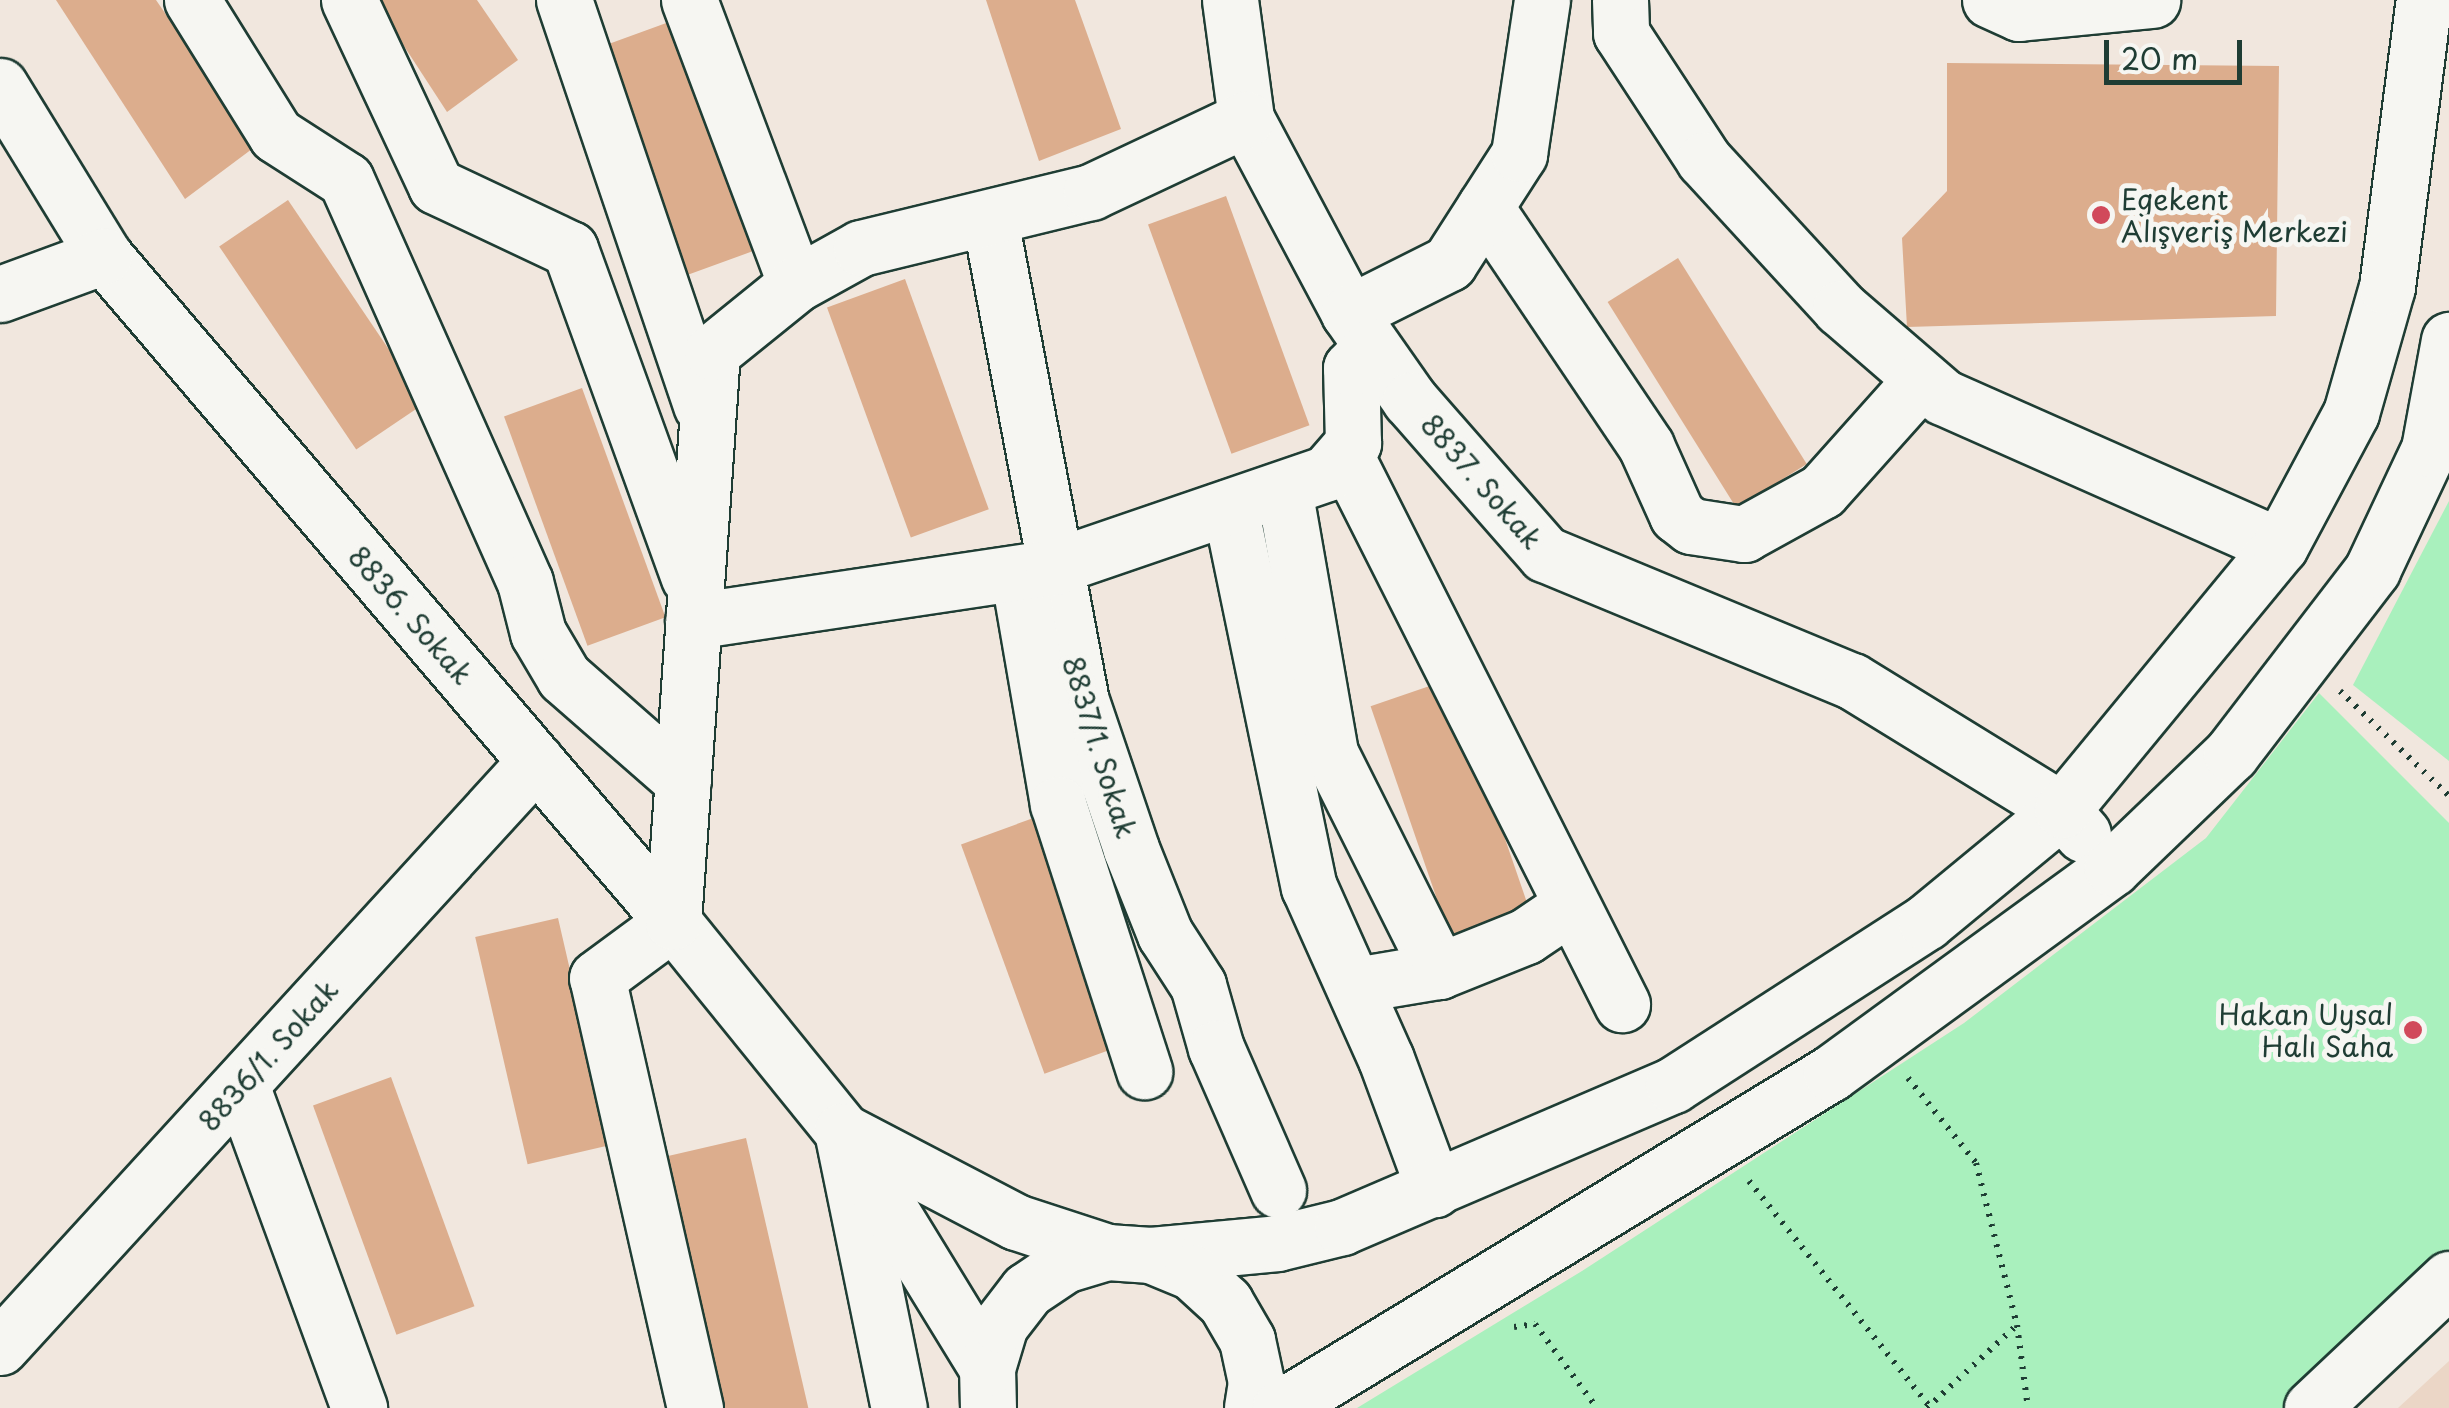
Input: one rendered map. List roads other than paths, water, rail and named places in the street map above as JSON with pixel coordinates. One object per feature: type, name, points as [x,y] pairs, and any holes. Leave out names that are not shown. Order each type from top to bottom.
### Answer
[{"type":"street","points":[[192,0],[276,136],[346,180],[525,582],[538,633],[564,677],[683,781]]},
{"type":"street","points":[[349,0],[436,186],[570,250],[695,608]]},
{"type":"street","points":[[564,0],[707,424]]},
{"type":"street","points":[[690,0],[796,284]]},
{"type":"street","name":"8837. Sokak","points":[[1230,0],[1246,120],[1360,330],[1410,400],[1546,554],[1852,681],[2062,810],[2112,868]]},
{"type":"street","points":[[695,608],[1035,570],[1327,473],[1346,457],[1355,428],[1351,368],[1360,330],[1449,263],[1518,154],[1542,0]]},
{"type":"street","points":[[1620,0],[1621,33],[1704,160],[1840,308],[1943,397],[2280,546]]},
{"type":"street","points":[[1990,0],[2018,13],[2152,0]]},
{"type":"street","points":[[988,1388],[1000,1326],[1027,1290],[1064,1264],[1326,1231],[1673,1085],[1926,922],[2062,810],[2280,546],[2351,413],[2387,287],[2424,0]]},
{"type":"street","name":"8836. Sokak","points":[[0,86],[104,256],[673,922],[842,1131],[988,1388]]},
{"type":"street","points":[[695,1408],[596,978],[673,922],[712,352],[796,284],[861,248],[990,220],[1091,192],[1246,120]]},
{"type":"street","points":[[1485,207],[1646,446],[1678,515],[1725,536],[1762,528],[1822,490],[1922,379]]},
{"type":"street","name":"8837/1. Sokak","points":[[990,220],[1035,570],[1131,850],[1165,934],[1198,985],[1216,1048],[1278,1190]]},
{"type":"street","points":[[0,294],[104,256]]},
{"type":"street","points":[[1280,1408],[1831,1073],[2112,868],[2231,754],[2372,570],[2429,449],[2449,340]]},
{"type":"street","points":[[1346,457],[1569,907],[1622,1004]]},
{"type":"street","points":[[1284,489],[1330,753],[1439,971]]},
{"type":"street","points":[[1230,507],[1309,887],[1355,985],[1434,1188]]},
{"type":"street","points":[[1648,597],[1678,515]]},
{"type":"street","points":[[1035,570],[1058,804],[1144,1072]]},
{"type":"street","name":"8836/1. Sokak","points":[[0,1347],[536,761]]},
{"type":"street","points":[[1355,985],[1439,971],[1526,936],[1569,907]]},
{"type":"street","points":[[240,1085],[359,1408]]},
{"type":"street","points":[[842,1131],[1016,1222],[1192,1272],[1225,1302],[1247,1340],[1256,1382],[1252,1408]]},
{"type":"street","points":[[842,1131],[899,1408]]},
{"type":"street","points":[[2312,1408],[2449,1279]]},
{"type":"place","name":"Egekent Alışveriş Merkezi","points":[[2101,215]]},
{"type":"place","name":"Hakan Uysal Halı Saha","points":[[2413,1030]]}]
